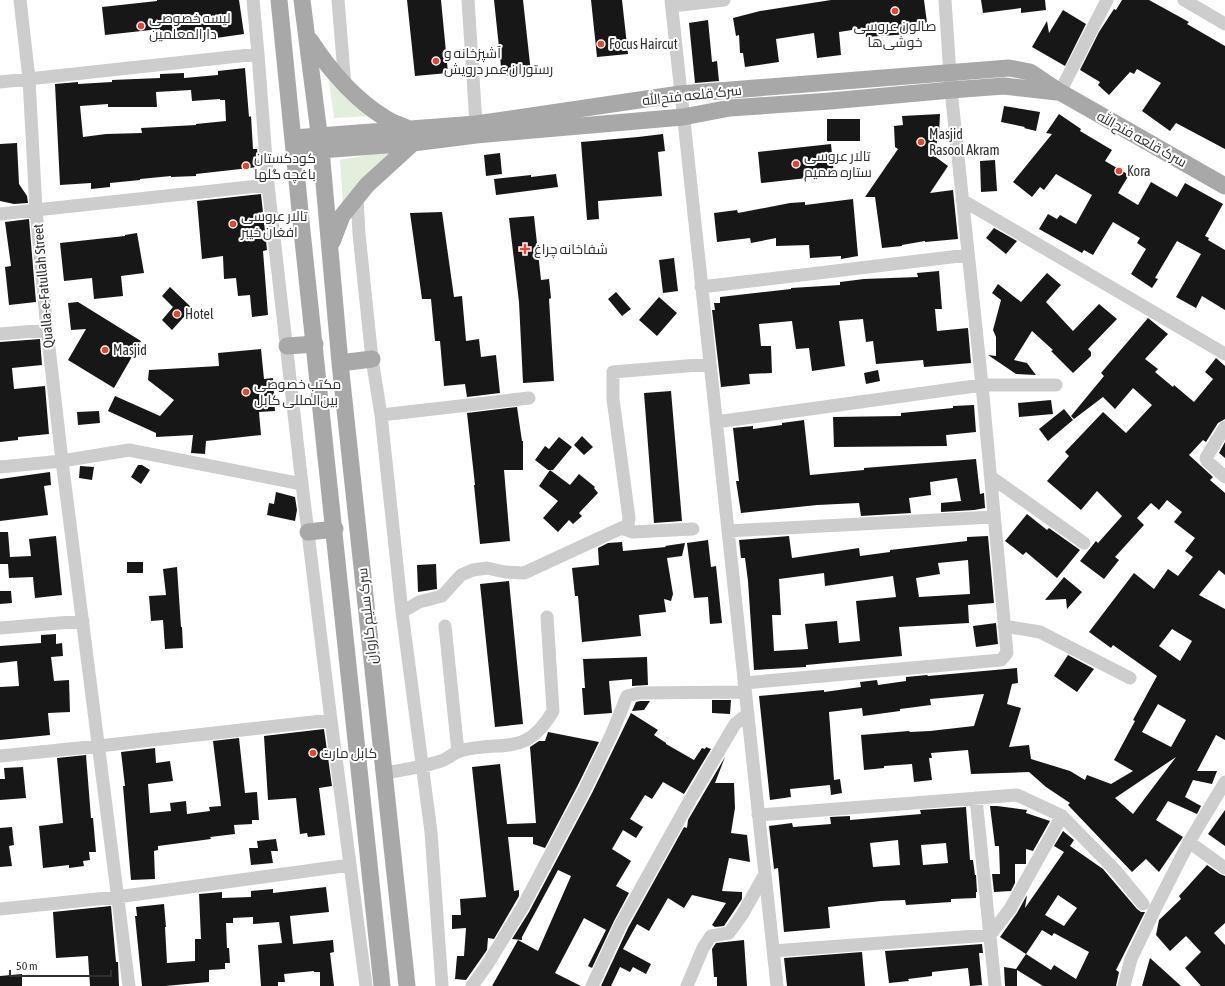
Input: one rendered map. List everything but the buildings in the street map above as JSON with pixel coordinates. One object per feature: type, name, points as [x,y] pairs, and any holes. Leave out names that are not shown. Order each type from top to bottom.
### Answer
[{"type":"main road","points":[[279,0],[382,986]]},
{"type":"main road","name":"سرک سلیم کاروان","points":[[302,0],[320,142],[340,363],[407,986]]},
{"type":"main road","points":[[307,36],[323,61],[345,86],[385,118],[411,136],[367,185],[342,216],[330,246]]},
{"type":"main road","name":"سرک قلعه فتح‌الله","points":[[293,145],[411,136],[476,135],[683,117],[730,108],[830,102],[950,82],[1009,68],[1030,72],[1060,92],[1225,186]]},
{"type":"main road","name":"سرک قلعه فتح‌الله","points":[[411,136],[476,124],[680,94],[950,82]]},
{"type":"main road","points":[[286,346],[314,344]]},
{"type":"main road","points":[[340,363],[372,359]]},
{"type":"main road","points":[[308,532],[335,529]]},
{"type":"street","points":[[0,214],[36,210],[29,79],[20,0]]},
{"type":"street","points":[[253,0],[268,185],[286,346],[331,720],[366,986]]},
{"type":"street","points":[[338,0],[345,86]]},
{"type":"street","points":[[468,0],[476,124]]},
{"type":"street","points":[[724,0],[671,3],[777,986]]},
{"type":"street","points":[[472,986],[487,965],[522,908],[585,789],[612,733],[627,696],[640,693],[745,687],[1001,660],[1007,653],[993,517],[991,477],[982,385],[950,82],[945,0]]},
{"type":"street","points":[[1060,92],[1107,0]]},
{"type":"street","points":[[1184,0],[1225,24]]},
{"type":"street","points":[[0,82],[258,54]]},
{"type":"street","name":"Qualla-e-Fatullah Street","points":[[129,986],[62,461],[47,330],[36,210],[268,185]]},
{"type":"street","points":[[357,198],[359,234],[372,359],[381,415],[402,612],[431,832],[442,986]]},
{"type":"street","points":[[962,200],[1225,354]]},
{"type":"street","points":[[701,287],[968,255]]},
{"type":"street","points":[[0,334],[47,330]]},
{"type":"street","points":[[402,612],[419,602],[442,596],[461,575],[473,570],[487,568],[505,572],[524,573],[536,569],[584,544],[628,525],[630,518],[613,399],[613,372],[710,364]]},
{"type":"street","points":[[716,422],[982,385],[1056,385]]},
{"type":"street","points":[[381,415],[529,398]]},
{"type":"street","points":[[1225,427],[1206,458],[1207,461],[1225,477]]},
{"type":"street","points":[[0,467],[62,461],[130,450],[302,484]]},
{"type":"street","points":[[991,477],[1084,543]]},
{"type":"street","points":[[728,531],[993,517]]},
{"type":"street","points":[[621,528],[633,532],[693,529]]},
{"type":"street","points":[[384,773],[422,767],[446,760],[458,752],[521,743],[536,733],[553,711],[547,617]]},
{"type":"street","points":[[0,628],[83,621]]},
{"type":"street","points":[[445,626],[458,752]]},
{"type":"street","points":[[1004,626],[1040,632],[1130,678]]},
{"type":"street","points":[[592,986],[622,924],[690,800],[734,724],[748,714]]},
{"type":"street","points":[[0,756],[331,720]]},
{"type":"street","points":[[1124,986],[1131,959],[1190,842],[1225,782]]},
{"type":"street","points":[[758,815],[1017,796],[1062,816],[1115,870],[1143,904]]},
{"type":"street","points":[[976,798],[995,986]]},
{"type":"street","points":[[773,951],[990,935],[1010,909],[1062,816]]},
{"type":"street","points":[[1190,842],[1225,868]]},
{"type":"street","points":[[0,909],[117,897],[350,865]]},
{"type":"street","points":[[687,986],[703,948],[711,936],[728,933],[742,915],[765,874]]},
{"type":"green space","points":[[329,81],[347,99],[372,116],[334,118]]},
{"type":"green space","points":[[391,151],[361,180],[343,206],[340,160]]},
{"type":"place","name":"صالون عروسی خوشی‌ها","points":[[895,11]]},
{"type":"place","name":"لیسه خصوصی دارالمعلمین","points":[[141,26]]},
{"type":"place","name":"Focus Haircut","points":[[601,44]]},
{"type":"place","name":"آشپزخانه و رستوران عمر درویش","points":[[436,61]]},
{"type":"place","name":"Masjid Rasool Akram","points":[[921,142]]},
{"type":"place","name":"تالار عروسی ستاره صمیم","points":[[796,164]]},
{"type":"place","name":"کودکستان باغچه گلها","points":[[246,166]]},
{"type":"place","name":"Kora","points":[[1119,171]]},
{"type":"place","name":"تالار عروسی افغان خیبر","points":[[233,224]]},
{"type":"place","name":"شفاخانه چراغ","points":[[525,249]]},
{"type":"place","name":"Hotel","points":[[177,314]]},
{"type":"place","name":"Masjid","points":[[105,350]]},
{"type":"place","name":"مکتب خصوصی بین‌المللی کابل","points":[[246,392]]},
{"type":"place","name":"کابل مارت","points":[[313,753]]}]
